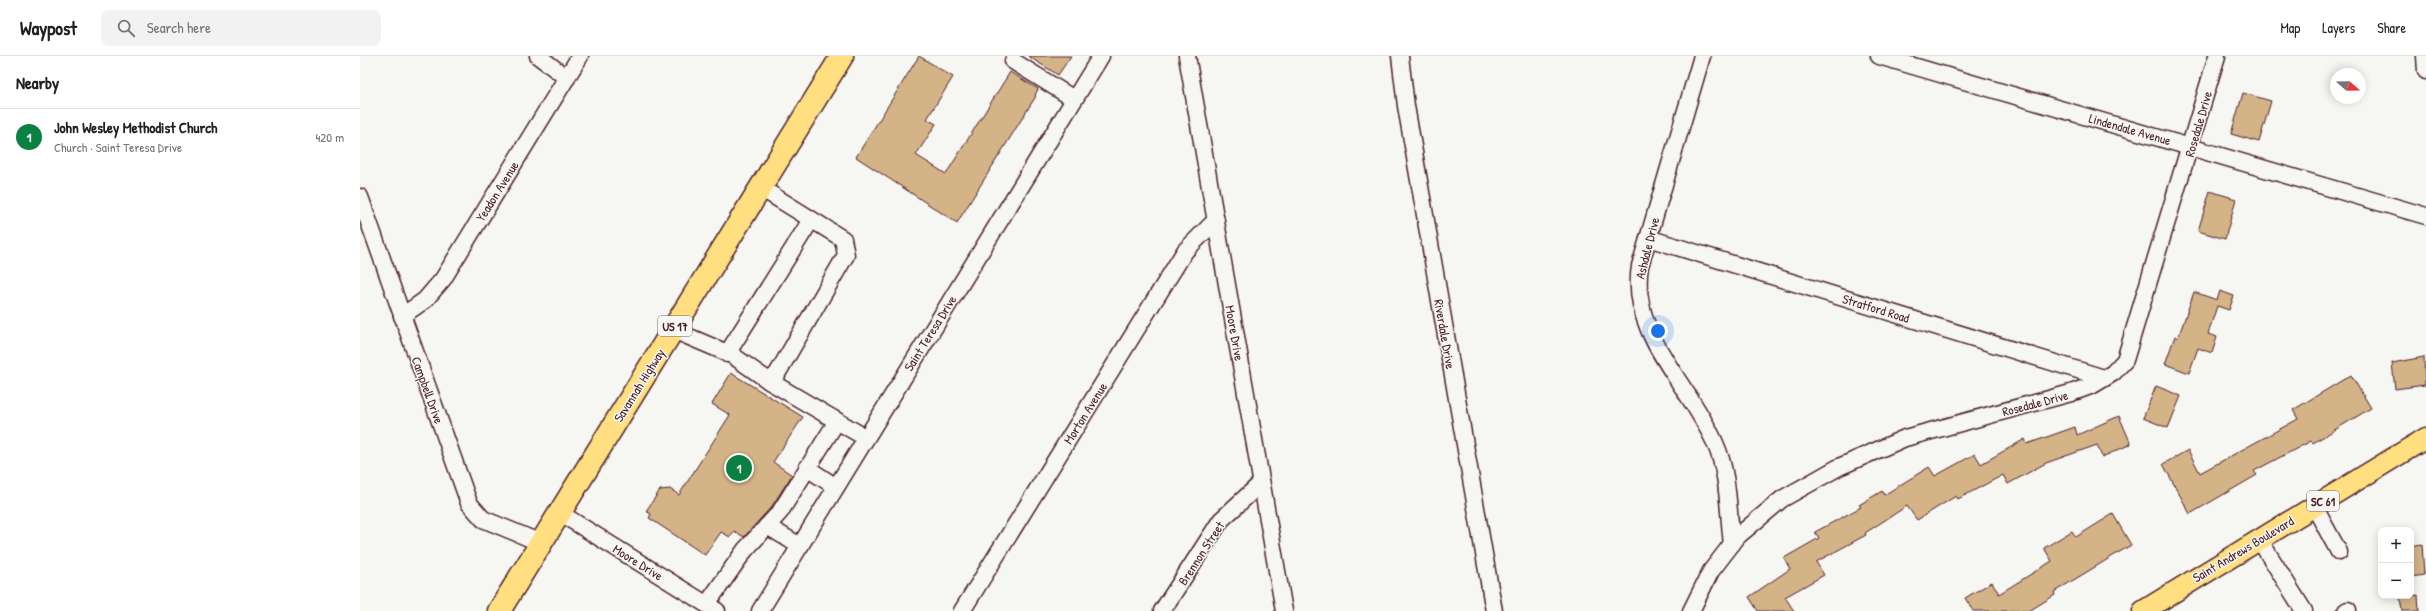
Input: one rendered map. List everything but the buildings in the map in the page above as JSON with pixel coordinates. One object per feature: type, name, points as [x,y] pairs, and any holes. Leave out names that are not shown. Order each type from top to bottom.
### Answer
[{"type":"highway","name":"Savannah Highway","points":[[499,611],[842,56]]},
{"type":"main road","name":"Saint Andrews Boulevard","points":[[2143,611],[2426,438]]},
{"type":"street","points":[[538,56],[567,78]]},
{"type":"street","name":"Yeadon Avenue","points":[[402,316],[425,300],[443,279],[580,56]]},
{"type":"street","name":"Saint Teresa Drive","points":[[760,611],[1101,56]]},
{"type":"street","name":"Moore Drive","points":[[1187,56],[1284,611]]},
{"type":"street","name":"Riverdale Drive","points":[[1400,56],[1406,106],[1494,611]]},
{"type":"street","name":"Ashdale Drive","points":[[1702,56],[1639,271],[1638,298],[1646,327],[1716,443],[1722,465],[1732,544]]},
{"type":"street","name":"Lindendale Avenue","points":[[1879,56],[2426,216]]},
{"type":"street","name":"Rosedale Drive","points":[[1691,611],[1710,571],[1738,536],[1782,499],[1839,467],[1905,438],[2071,394],[2112,373],[2125,360],[2218,56]]},
{"type":"street","points":[[2425,56],[2426,71]]},
{"type":"street","points":[[1013,61],[1074,99]]},
{"type":"street","points":[[761,188],[843,239],[846,255],[777,374],[770,381]]},
{"type":"street","name":"Campbell Drive","points":[[360,197],[469,503],[483,519],[541,542]]},
{"type":"street","points":[[727,354],[811,220]]},
{"type":"street","name":"Morton Avenue","points":[[962,611],[1185,251],[1216,220]]},
{"type":"street","name":"Stratford Road","points":[[1648,238],[2104,378]]},
{"type":"street","points":[[673,330],[727,354],[866,438]]},
{"type":"street","points":[[712,608],[746,550],[780,512],[837,421]]},
{"type":"street","points":[[807,468],[836,487]]},
{"type":"street","name":"Brennon Street","points":[[1162,611],[1222,520],[1261,482]]},
{"type":"street","points":[[2314,506],[2339,552]]},
{"type":"street","name":"Moore Drive","points":[[560,513],[712,608]]},
{"type":"street","points":[[767,526],[800,546]]},
{"type":"street","points":[[2259,539],[2304,611]]},
{"type":"place","name":"John Wesley Methodist Church","points":[[739,468]]}]
